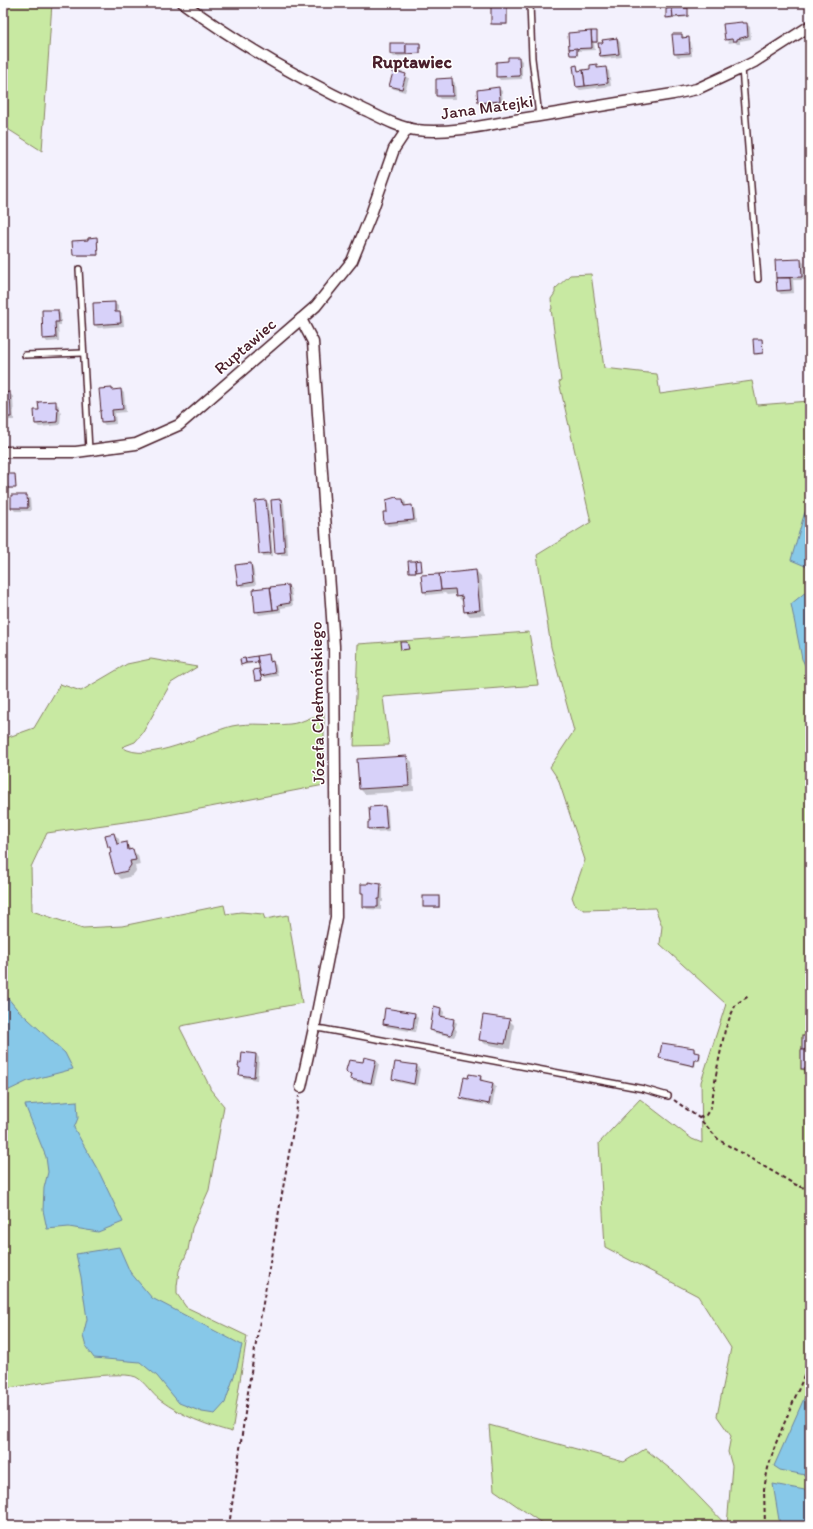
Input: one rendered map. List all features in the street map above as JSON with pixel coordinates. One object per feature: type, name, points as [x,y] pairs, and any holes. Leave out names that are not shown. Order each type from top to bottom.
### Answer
[{"type":"street","name":"Jana Matejki","points":[[183,3],[235,38],[344,100],[394,123],[418,130],[461,128],[697,89],[754,62],[810,26]]},
{"type":"street","name":"Ruptawiec","points":[[3,452],[76,452],[136,444],[179,425],[316,306],[352,261],[370,217],[394,149],[408,128]]},
{"type":"street","name":"Józefa Chełmońskiego","points":[[301,319],[313,342],[334,646],[336,917],[301,1086]]},
{"type":"lane","points":[[530,3],[532,58],[539,116]]},
{"type":"lane","points":[[742,68],[758,279]]},
{"type":"lane","points":[[79,269],[89,450]]},
{"type":"lane","points":[[25,355],[83,353]]},
{"type":"lane","points":[[314,1028],[644,1089],[668,1096]]},
{"type":"path","points":[[699,1118],[706,1115],[711,1107],[716,1069],[725,1030],[730,1017],[736,1004],[749,996]]},
{"type":"path","points":[[229,1526],[250,1378],[301,1086]]},
{"type":"path","points":[[668,1096],[699,1118],[718,1140],[794,1184],[810,1190]]},
{"type":"path","points":[[765,1526],[764,1489],[768,1468],[776,1443],[810,1362]]},
{"type":"green space","points":[[3,3],[52,3],[42,151],[3,126]]},
{"type":"green space","points":[[591,274],[604,368],[657,374],[660,394],[752,381],[757,405],[810,401],[810,1526],[727,1526],[732,1466],[728,1452],[731,1436],[717,1416],[731,1348],[698,1296],[605,1247],[599,1143],[640,1099],[692,1139],[702,1143],[701,1082],[726,1004],[660,944],[662,926],[655,908],[584,910],[575,905],[572,897],[585,860],[558,779],[550,767],[574,731],[551,647],[537,555],[591,522],[559,382],[561,381],[551,309],[551,299],[555,293],[555,289],[570,275]]},
{"type":"green space","points":[[529,632],[538,685],[383,697],[389,745],[354,746],[358,644]]},
{"type":"green space","points":[[151,659],[197,667],[171,683],[142,734],[135,742],[122,747],[133,752],[146,752],[176,746],[232,726],[246,724],[294,723],[303,721],[324,712],[324,785],[153,818],[47,833],[31,867],[32,911],[83,928],[122,926],[224,905],[226,914],[241,912],[263,914],[265,919],[288,915],[302,1003],[181,1026],[180,1028],[210,1089],[224,1106],[209,1190],[192,1228],[188,1250],[179,1271],[177,1294],[186,1307],[247,1336],[232,1432],[204,1423],[177,1411],[160,1400],[142,1381],[136,1377],[126,1375],[72,1378],[3,1389],[3,739],[34,728],[60,684],[81,691],[127,664]]},
{"type":"green space","points":[[489,1425],[624,1462],[645,1449],[678,1475],[727,1526],[546,1526],[494,1490]]},
{"type":"water","points":[[810,502],[810,568],[791,560],[804,515]]},
{"type":"water","points":[[807,591],[810,597],[810,675],[802,659],[791,604]]},
{"type":"water","points":[[3,992],[16,1008],[65,1053],[73,1069],[28,1081],[5,1092],[3,1090]]},
{"type":"water","points":[[77,1101],[78,1118],[74,1128],[100,1174],[123,1222],[98,1232],[69,1227],[47,1229],[43,1210],[44,1188],[48,1172],[46,1157],[25,1105]]},
{"type":"water","points":[[119,1247],[130,1272],[152,1298],[242,1345],[237,1367],[225,1403],[215,1414],[202,1412],[179,1403],[157,1376],[140,1362],[94,1358],[86,1347],[83,1336],[87,1319],[76,1254]]},
{"type":"water","points":[[810,1385],[810,1476],[780,1470],[774,1466]]},
{"type":"water","points":[[773,1484],[810,1491],[810,1526],[780,1526]]},
{"type":"building","points":[[491,3],[507,3],[507,24],[491,24]]},
{"type":"building","points":[[672,8],[673,17],[666,18],[666,9]]},
{"type":"building","points":[[672,8],[688,8],[688,16],[673,17]]},
{"type":"building","points":[[742,22],[747,23],[748,36],[737,39],[737,41],[733,41],[732,39],[725,40],[723,24]]},
{"type":"building","points":[[591,31],[597,31],[597,42],[592,42]]},
{"type":"building","points":[[591,31],[592,48],[569,49],[568,33]]},
{"type":"building","points":[[672,34],[682,34],[682,38],[689,37],[690,53],[674,54]]},
{"type":"building","points":[[617,38],[619,54],[600,56],[598,43],[603,43],[602,40]]},
{"type":"building","points":[[390,43],[406,43],[406,54],[390,54]]},
{"type":"building","points":[[406,43],[420,43],[420,53],[406,54]]},
{"type":"building","points":[[577,48],[577,55],[570,55],[569,49]]},
{"type":"building","points":[[508,57],[519,57],[520,76],[496,77],[496,62],[508,61]]},
{"type":"building","points":[[597,64],[597,68],[606,67],[608,83],[585,86],[583,70],[590,69],[590,65]]},
{"type":"building","points":[[577,65],[578,71],[583,70],[585,86],[576,87],[573,66]]},
{"type":"building","points":[[395,66],[401,68],[399,72],[406,74],[402,89],[389,86]]},
{"type":"building","points":[[452,78],[453,96],[436,96],[436,79]]},
{"type":"building","points":[[499,87],[500,101],[478,103],[477,90]]},
{"type":"building","points":[[97,237],[98,255],[73,255],[72,241],[88,240],[88,238]]},
{"type":"building","points":[[801,259],[802,277],[776,278],[775,260]]},
{"type":"building","points":[[776,278],[790,278],[791,290],[777,291]]},
{"type":"building","points":[[115,302],[115,312],[120,312],[121,323],[94,325],[93,303]]},
{"type":"building","points":[[42,310],[58,310],[59,322],[55,322],[56,338],[43,339]]},
{"type":"building","points":[[753,339],[762,339],[763,353],[754,354]]},
{"type":"building","points":[[112,388],[112,390],[121,389],[123,409],[112,410],[113,421],[101,422],[99,389]]},
{"type":"building","points":[[10,392],[11,417],[3,417],[3,393]]},
{"type":"building","points":[[56,401],[56,408],[58,408],[57,422],[35,424],[34,410],[39,410],[38,402]]},
{"type":"building","points":[[6,474],[15,474],[16,488],[7,488]]},
{"type":"building","points":[[11,495],[27,495],[28,508],[11,508]]},
{"type":"building","points":[[396,497],[398,499],[403,499],[404,506],[412,505],[414,520],[384,523],[383,512],[387,512],[386,500]]},
{"type":"building","points":[[281,499],[285,552],[275,553],[271,500]]},
{"type":"building","points":[[266,500],[271,553],[259,554],[255,501]]},
{"type":"building","points":[[421,560],[422,571],[416,572],[415,561]]},
{"type":"building","points":[[408,561],[415,561],[416,572],[409,572]]},
{"type":"building","points":[[251,563],[253,582],[238,585],[235,565]]},
{"type":"building","points":[[476,570],[480,610],[464,612],[462,596],[456,597],[455,589],[441,590],[439,574]]},
{"type":"building","points":[[439,574],[441,590],[423,592],[421,575]]},
{"type":"building","points":[[288,585],[290,603],[278,605],[279,609],[273,610],[270,587]]},
{"type":"building","points":[[270,587],[273,610],[255,612],[253,589]]},
{"type":"building","points":[[400,642],[407,642],[409,649],[401,650]]},
{"type":"building","points":[[269,654],[270,662],[273,661],[275,673],[261,676],[257,656]]},
{"type":"building","points":[[257,656],[258,662],[246,663],[245,658]]},
{"type":"building","points":[[245,658],[246,663],[241,665],[240,659]]},
{"type":"building","points":[[259,669],[262,680],[255,681],[253,670]]},
{"type":"building","points":[[407,756],[409,786],[359,789],[357,759]]},
{"type":"building","points":[[385,806],[387,828],[368,829],[368,822],[370,822],[369,807]]},
{"type":"building","points":[[114,833],[117,844],[127,842],[128,850],[133,849],[136,860],[130,861],[131,865],[127,871],[115,874],[109,853],[111,853],[110,847],[108,847],[105,835]]},
{"type":"building","points":[[368,882],[381,884],[378,907],[363,907],[363,893],[361,893],[361,884],[368,884]]},
{"type":"building","points":[[423,896],[439,896],[439,907],[423,907]]},
{"type":"building","points":[[434,1006],[441,1008],[440,1016],[454,1019],[454,1027],[451,1035],[430,1030]]},
{"type":"building","points":[[385,1008],[415,1013],[413,1029],[383,1024]]},
{"type":"building","points":[[483,1015],[510,1019],[505,1044],[479,1040]]},
{"type":"building","points":[[802,1036],[810,1036],[810,1050],[802,1050]]},
{"type":"building","points":[[662,1043],[694,1048],[694,1052],[700,1053],[699,1060],[695,1060],[694,1066],[659,1058]]},
{"type":"building","points":[[801,1050],[810,1050],[810,1069],[801,1069]]},
{"type":"building","points":[[242,1052],[256,1054],[254,1077],[239,1075],[240,1068],[238,1067],[239,1062],[241,1063]]},
{"type":"building","points":[[364,1057],[376,1060],[371,1083],[350,1079],[351,1074],[347,1073],[346,1070],[349,1060],[363,1062]]},
{"type":"building","points":[[395,1062],[417,1065],[414,1084],[392,1079]]},
{"type":"building","points":[[469,1074],[481,1076],[480,1080],[493,1083],[489,1104],[460,1098],[464,1077],[468,1078]]},
{"type":"district","name":"Ruptawiec","points":[[412,62]]}]
